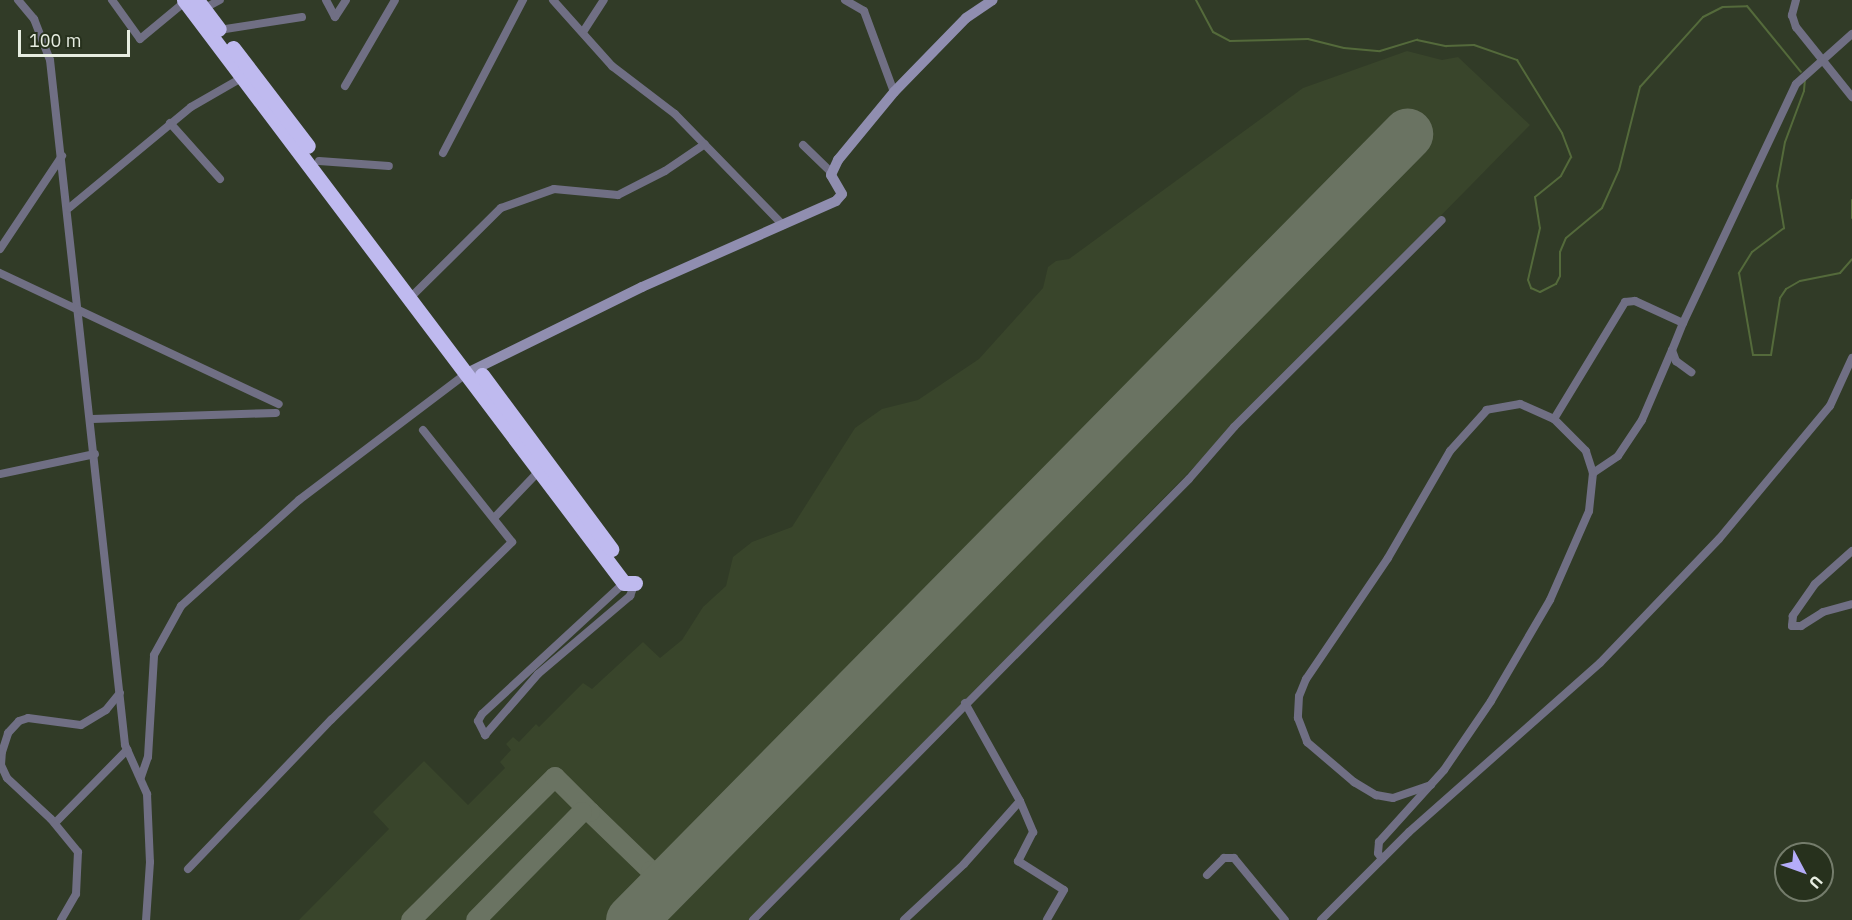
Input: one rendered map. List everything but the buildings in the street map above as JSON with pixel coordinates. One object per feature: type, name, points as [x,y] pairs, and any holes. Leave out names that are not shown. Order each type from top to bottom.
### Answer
[{"type":"highway","points":[[191,2],[472,371],[629,583]]},
{"type":"highway","points":[[287,129],[319,161],[413,295]]},
{"type":"highway","points":[[511,423],[540,470],[629,583]]},
{"type":"street","points":[[18,0],[34,19],[50,60],[69,208],[126,750],[141,777],[147,794],[150,862],[146,920]]},
{"type":"street","points":[[112,0],[140,39],[191,2],[220,0]]},
{"type":"street","points":[[326,0],[335,17],[346,0]]},
{"type":"street","points":[[345,86],[396,0]]},
{"type":"street","points":[[443,153],[523,0]]},
{"type":"street","points":[[553,0],[612,66],[675,114],[783,225]]},
{"type":"street","points":[[583,32],[604,0]]},
{"type":"street","points":[[845,0],[864,11],[894,92]]},
{"type":"street","points":[[831,172],[894,92],[966,18],[993,0]]},
{"type":"street","points":[[1796,0],[1793,21],[1852,97]]},
{"type":"street","points":[[215,32],[302,16]]},
{"type":"street","points":[[1593,473],[1617,456],[1642,420],[1683,323],[1796,84],[1852,34]]},
{"type":"street","points":[[69,208],[170,123],[246,76]]},
{"type":"street","points":[[170,123],[220,179]]},
{"type":"street","points":[[413,295],[501,208],[554,189],[618,195],[665,171],[705,144]]},
{"type":"street","points":[[141,777],[148,757],[154,655],[181,606],[299,500],[472,371],[642,288],[840,197],[831,172],[803,145]]},
{"type":"street","points":[[0,249],[62,156]]},
{"type":"street","points":[[319,161],[389,166]]},
{"type":"street","points":[[753,920],[965,703],[1189,479],[1234,427],[1442,220]]},
{"type":"street","points":[[0,273],[279,404]]},
{"type":"street","points":[[1554,419],[1624,302],[1635,301],[1683,323]]},
{"type":"street","points":[[1672,350],[1676,361],[1691,372]]},
{"type":"street","points":[[1321,920],[1382,859],[1600,663],[1719,539],[1824,415],[1852,358]]},
{"type":"street","points":[[1382,859],[1378,853],[1379,842],[1431,785],[1491,700],[1550,600],[1589,511],[1593,473],[1579,442],[1554,419],[1534,408],[1510,403],[1488,410],[1470,425],[1450,451],[1388,558],[1306,679],[1299,696],[1298,718],[1307,742],[1354,782],[1376,795],[1393,798],[1431,785]]},
{"type":"street","points":[[92,419],[276,413]]},
{"type":"street","points":[[188,869],[331,720],[511,544],[495,517],[423,430]]},
{"type":"street","points":[[0,474],[95,454]]},
{"type":"street","points":[[495,517],[540,470]]},
{"type":"street","points":[[1852,551],[1815,584],[1793,616],[1792,626],[1801,626],[1823,612],[1852,603]]},
{"type":"street","points":[[629,583],[630,596],[538,674],[485,735],[478,721],[482,714],[629,583]]},
{"type":"street","points":[[61,920],[76,894],[78,852],[55,823],[4,772],[2,752],[8,734],[19,721],[28,718],[81,725],[106,710],[120,693]]},
{"type":"street","points":[[965,703],[1020,801],[1033,832],[1018,861],[1064,890],[1047,920]]},
{"type":"street","points":[[55,823],[126,750]]},
{"type":"street","points":[[904,920],[964,864],[1020,801]]},
{"type":"street","points":[[1207,874],[1224,858],[1234,858],[1285,920]]},
{"type":"shaded area","points":[[1407,51],[1442,60],[1458,57],[1530,125],[749,920],[299,920],[389,829],[373,812],[424,761],[468,805],[505,768],[500,762],[511,750],[506,744],[513,737],[519,742],[536,724],[539,727],[583,683],[592,689],[643,642],[660,658],[682,640],[703,607],[726,586],[733,557],[752,542],[792,527],[855,428],[882,409],[918,400],[979,359],[1043,288],[1048,267],[1056,261],[1069,259],[1303,88]]},
{"type":"waterway","points":[[1196,0],[1213,32],[1230,41],[1308,39],[1344,48],[1380,51],[1417,40],[1446,46],[1474,45],[1517,60],[1562,133],[1571,157],[1561,176],[1535,197],[1540,228],[1528,280],[1531,288],[1540,292],[1556,284],[1560,276],[1560,252],[1566,238],[1602,208],[1619,170],[1640,87],[1703,17],[1723,7],[1747,6],[1801,72]]},
{"type":"waterway","points":[[1805,79],[1804,91],[1785,142],[1777,186],[1784,228],[1752,252],[1739,273],[1753,355],[1771,355],[1780,298],[1786,289],[1800,281],[1840,273],[1852,259]]},
{"type":"waterway","points":[[1852,200],[1852,218]]},
{"type":"taxiway","points":[[411,920],[555,777],[590,812],[582,812],[476,920]]},
{"type":"taxiway","points":[[590,812],[651,871],[655,885],[650,901]]},
{"type":"taxiway","points":[[651,871],[667,875],[682,868]]},
{"type":"runway","points":[[631,920],[1407,134]]}]
